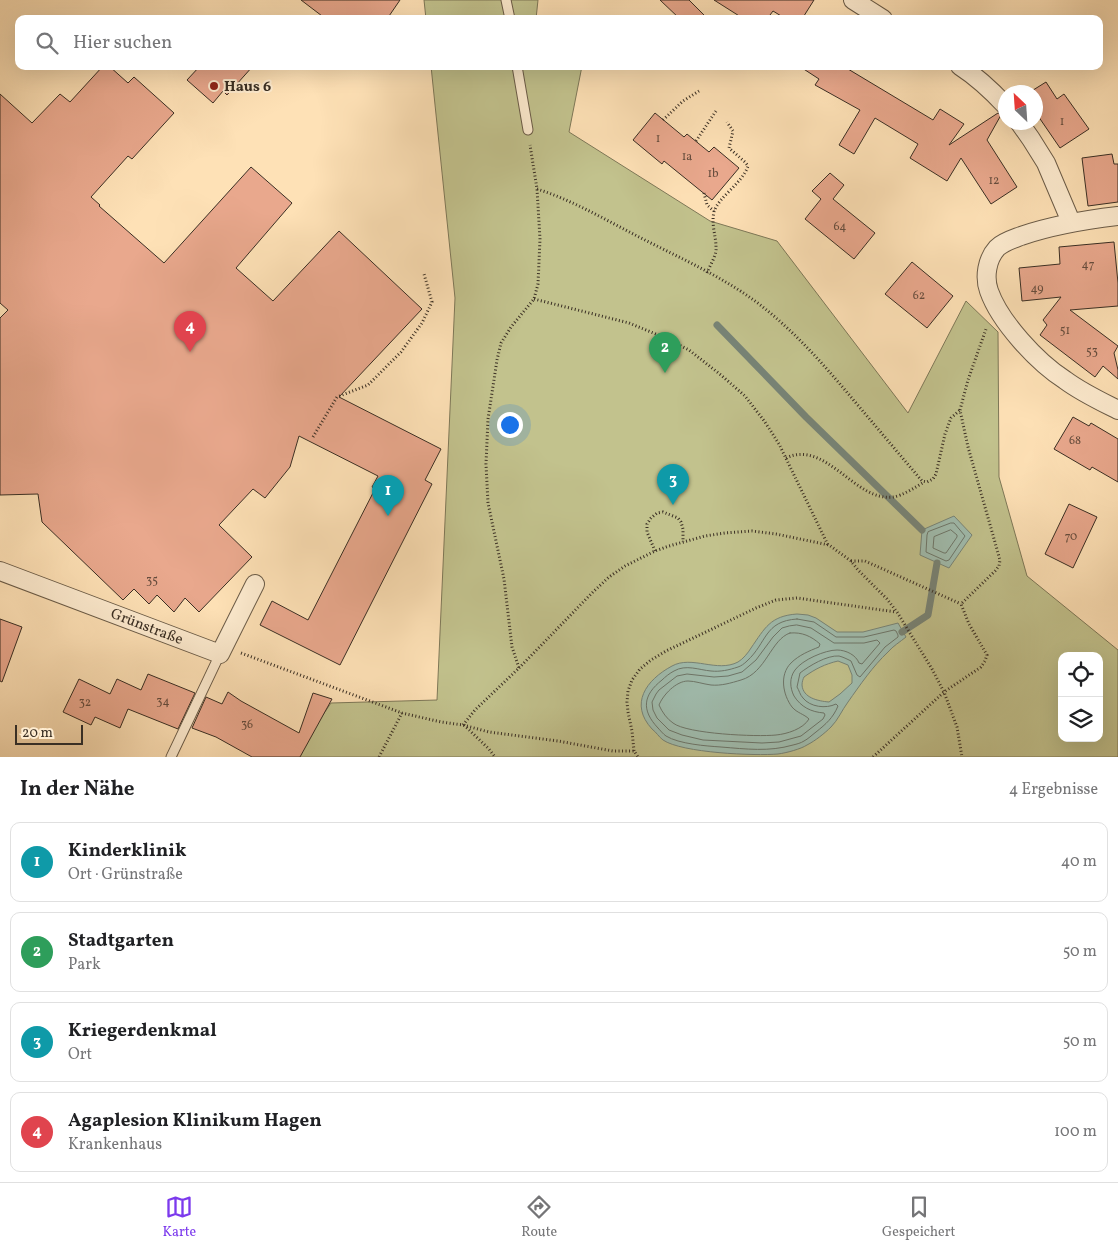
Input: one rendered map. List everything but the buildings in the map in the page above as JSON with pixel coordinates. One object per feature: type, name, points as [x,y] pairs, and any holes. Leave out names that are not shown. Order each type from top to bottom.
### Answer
[{"type":"street","points":[[853,0],[877,15]]},
{"type":"street","points":[[966,70],[998,97]]},
{"type":"street","points":[[1025,130],[1046,163],[1072,222]]},
{"type":"street","points":[[1118,216],[1072,222],[1010,240],[998,246],[990,257],[986,274],[988,289],[997,309],[1027,348],[1063,379],[1094,399],[1118,410]]},
{"type":"street","name":"Grünstraße","points":[[0,571],[220,654]]},
{"type":"street","points":[[220,654],[255,584]]},
{"type":"lane","points":[[506,0],[509,15]]},
{"type":"lane","points":[[519,70],[528,130]]},
{"type":"lane","points":[[171,757],[220,654]]},
{"type":"path","points":[[663,120],[683,101],[699,91]]},
{"type":"path","points":[[696,141],[716,111]]},
{"type":"path","points":[[707,273],[717,250],[713,220],[714,211],[718,204],[745,175],[748,166],[729,148],[733,131],[727,122]]},
{"type":"path","points":[[519,668],[512,647],[504,579],[488,503],[486,455],[488,419],[501,343],[511,327],[534,299],[538,284],[540,238],[528,130]]},
{"type":"path","points":[[536,189],[556,195],[727,283],[754,301],[778,320],[825,366],[922,481],[925,482]]},
{"type":"path","points":[[704,193],[707,205],[714,211]]},
{"type":"path","points":[[313,437],[337,397],[368,385],[401,352],[422,323],[432,302],[424,274]]},
{"type":"path","points":[[534,299],[629,323],[663,336],[689,350],[721,374],[745,396],[765,422],[786,458],[829,546]]},
{"type":"path","points":[[961,604],[995,571],[999,566],[1000,560],[968,447],[960,410],[984,334],[997,309]]},
{"type":"path","points":[[786,458],[802,454],[814,457],[875,495],[895,497],[933,479],[951,418],[960,410]]},
{"type":"path","points":[[655,552],[646,532],[647,524],[657,513],[663,512],[678,518],[684,529],[683,542]]},
{"type":"path","points":[[463,725],[475,710],[561,624],[609,577],[625,566],[683,542],[705,536],[752,531],[776,534],[829,546],[851,561],[902,618],[912,638],[932,668],[944,692],[956,726],[962,757]]},
{"type":"path","points":[[851,561],[865,561],[961,604],[969,624],[987,655],[986,661],[981,667],[944,692],[873,757]]},
{"type":"path","points":[[638,757],[634,751],[628,712],[628,691],[632,680],[640,669],[666,651],[776,600],[797,598],[897,612]]},
{"type":"path","points":[[220,654],[234,651],[402,713],[489,732],[613,750],[634,751]]},
{"type":"path","points":[[379,757],[402,713]]},
{"type":"path","points":[[463,725],[489,748],[495,757]]},
{"type":"green space","points":[[424,0],[538,0],[536,15],[426,15]]},
{"type":"green space","points":[[431,70],[581,70],[569,132],[710,221],[777,241],[908,413],[966,301],[998,332],[999,477],[1027,576],[1118,650],[1118,757],[294,757],[331,703],[437,700],[455,298]]},
{"type":"water","points":[[954,516],[972,535],[949,568],[920,555],[922,530]]},
{"type":"water","points":[[808,615],[837,632],[863,632],[898,623],[906,637],[872,669],[831,727],[813,741],[797,749],[767,755],[702,751],[672,744],[663,740],[652,729],[645,720],[641,702],[648,685],[655,678],[672,666],[680,663],[688,662],[722,666],[738,662],[747,654],[769,624],[780,617]],"holes":[[[838,661],[848,665],[852,675],[852,683],[829,702],[816,700],[805,693],[802,683],[804,677],[808,674],[824,665]]]},
{"type":"waterway","points":[[717,325],[806,417],[922,530]]},
{"type":"waterway","points":[[902,632],[928,615],[937,563]]},
{"type":"place","name":"Haus 6","points":[[214,86]]},
{"type":"place","name":"Agaplesion Klinikum Hagen","points":[[190,352]]},
{"type":"place","name":"Stadtgarten","points":[[665,373]]},
{"type":"place","name":"Kriegerdenkmal","points":[[673,505]]},
{"type":"place","name":"Kinderklinik","points":[[388,516]]}]
